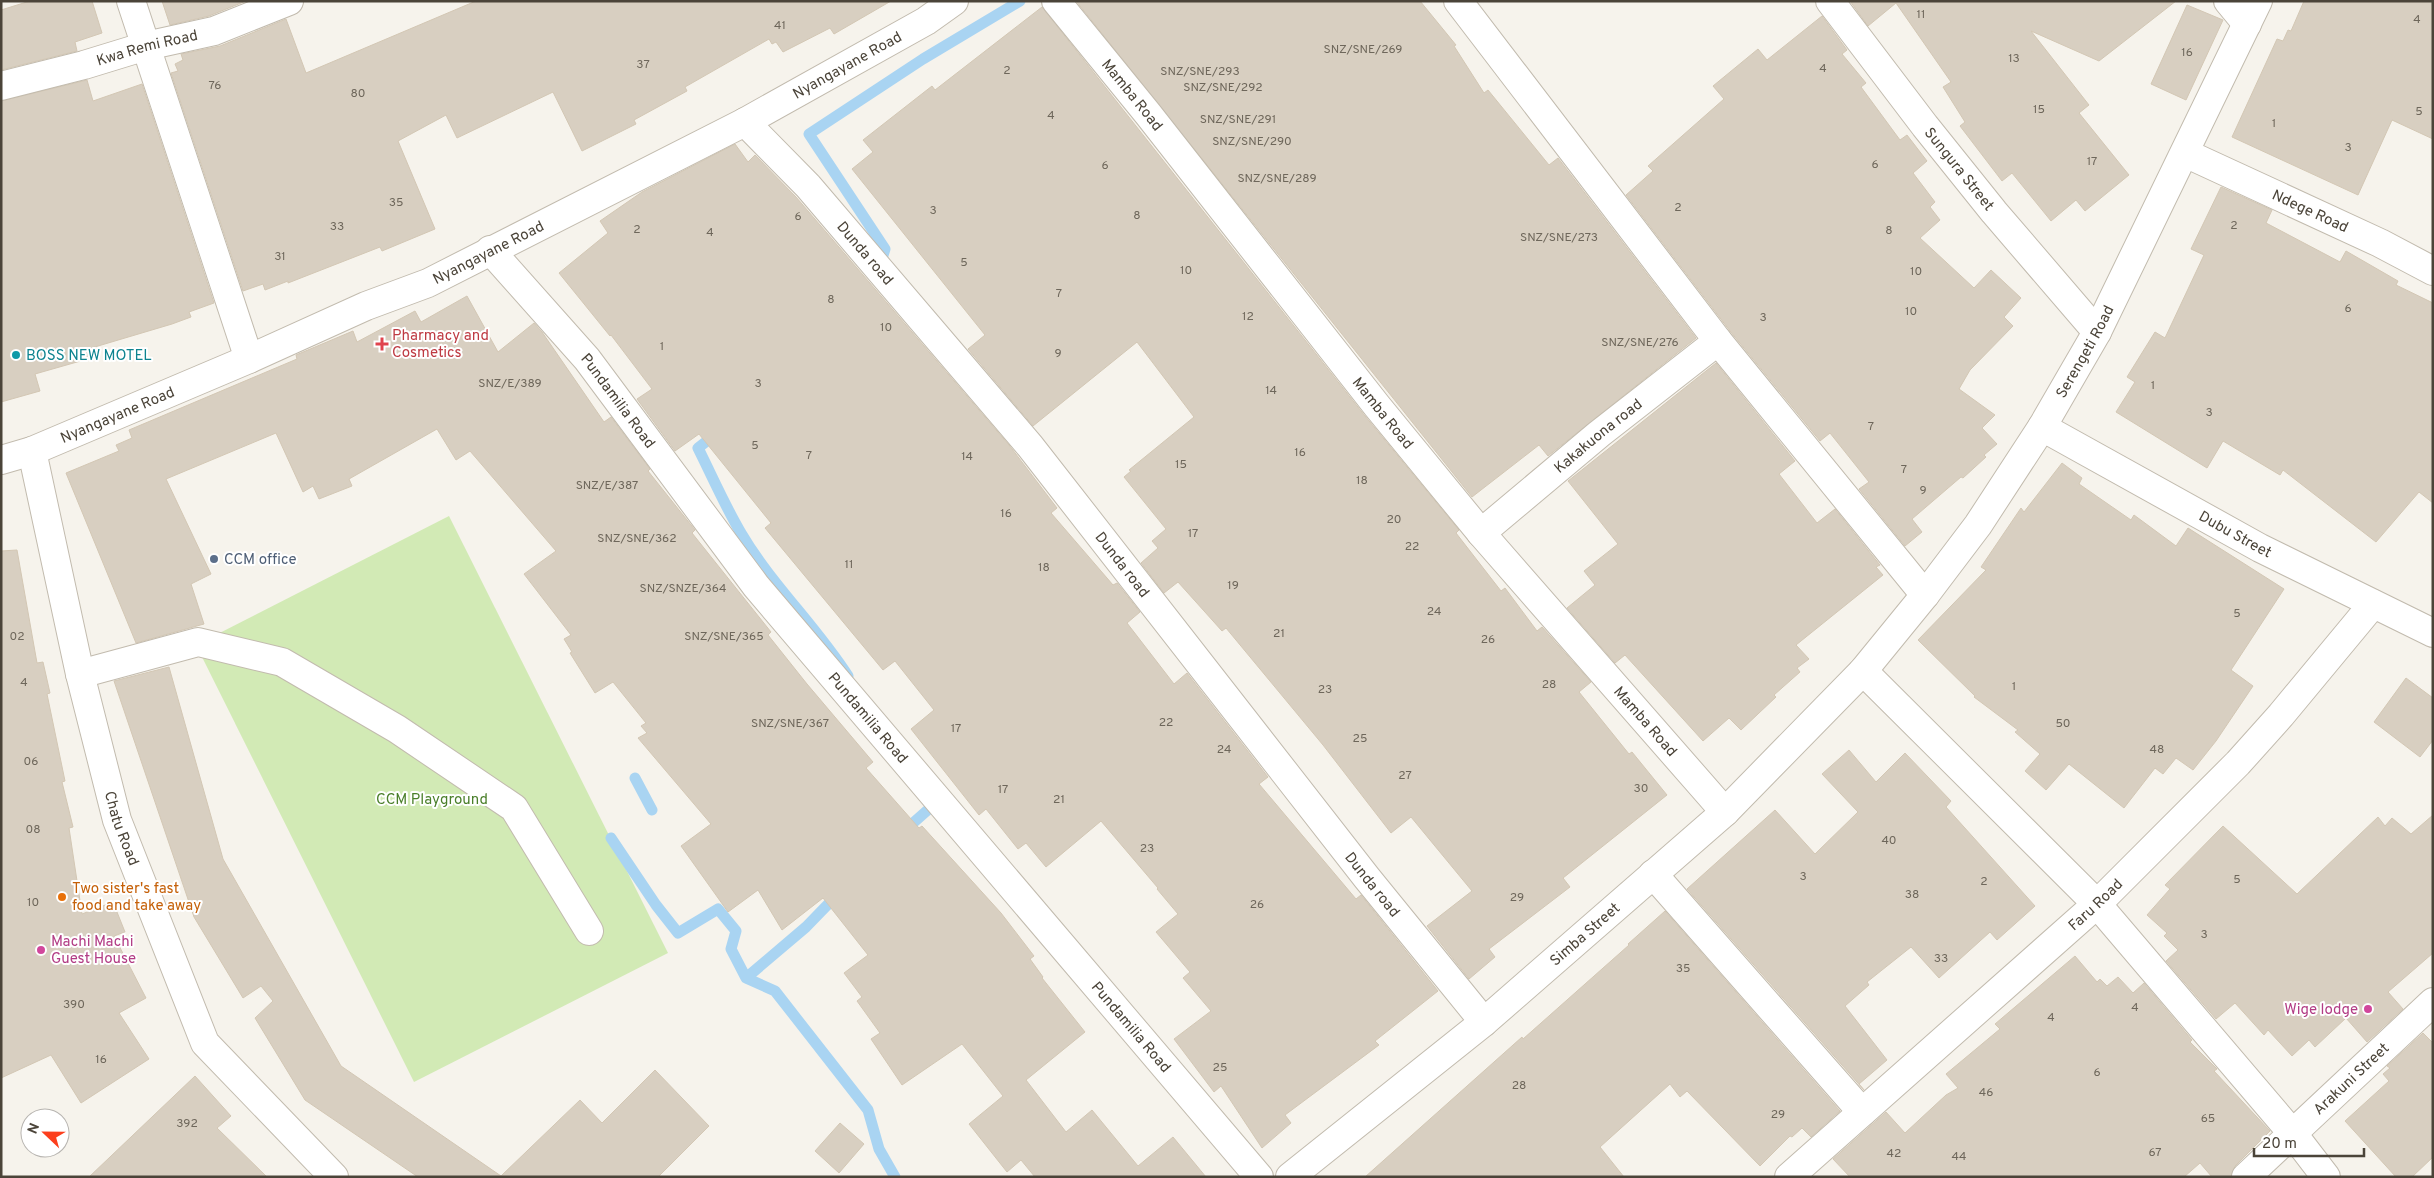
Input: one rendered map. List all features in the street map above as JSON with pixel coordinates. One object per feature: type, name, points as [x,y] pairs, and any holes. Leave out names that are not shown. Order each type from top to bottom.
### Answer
[{"type":"street","points":[[131,1],[249,359]]},
{"type":"street","name":"Kwa Remi Road","points":[[1,86],[84,65],[146,46],[214,31],[290,1]]},
{"type":"street","name":"Nyangayane Road","points":[[1,460],[32,451],[249,359],[366,306],[428,283],[745,122],[926,21],[954,1]]},
{"type":"street","name":"Mamba Road","points":[[1056,1],[1481,533],[1725,812]]},
{"type":"street","points":[[1458,1],[1718,340],[1925,595]]},
{"type":"street","name":"Sungura Street","points":[[1830,1],[1988,205],[2097,332]]},
{"type":"street","points":[[2228,1],[2253,13]]},
{"type":"street","name":"Serengeti Road","points":[[1863,671],[1925,595],[1978,525],[2042,427],[2097,332],[2253,13]]},
{"type":"street","name":"Dunda road","points":[[745,122],[808,186],[1030,446],[1354,863],[1484,1022]]},
{"type":"street","name":"Ndege Road","points":[[2185,153],[2380,242],[2433,271]]},
{"type":"street","name":"Pundamilia Road","points":[[490,250],[586,359],[756,586],[1259,1177]]},
{"type":"street","name":"Kakakuona road","points":[[1481,533],[1599,434],[1718,340]]},
{"type":"street","name":"Dubu Street","points":[[2042,427],[2260,548],[2433,634]]},
{"type":"street","name":"Chatu Road","points":[[32,451],[80,674],[117,820],[205,1043],[334,1177]]},
{"type":"street","name":"Faru Road","points":[[1789,1177],[2097,904],[2238,763],[2281,715],[2373,604]]},
{"type":"street","points":[[80,674],[198,642],[282,662],[397,729],[514,808],[589,931]]},
{"type":"street","points":[[1863,671],[2097,904],[2293,1134],[2326,1177]]},
{"type":"street","name":"Simba Street","points":[[1290,1177],[1484,1022],[1725,812],[1863,671]]},
{"type":"street","points":[[1653,874],[1862,1112]]},
{"type":"street","name":"Arakuni Street","points":[[2246,1177],[2433,1002]]},
{"type":"green space","name":"CCM Playground","points":[[449,516],[668,953],[414,1082],[196,645]]},
{"type":"building","points":[[30,1],[92,1],[102,33],[75,42],[77,51],[1,70],[1,10]]},
{"type":"building","points":[[162,1],[246,1],[209,16],[170,25]]},
{"type":"building","points":[[476,1],[891,1],[834,34],[830,28],[783,52],[776,42],[772,44],[769,39],[685,87],[687,91],[634,120],[636,124],[582,151],[553,92],[457,138],[446,115],[398,141],[435,229],[382,251],[380,247],[288,283],[288,281],[265,290],[263,284],[243,291],[171,73],[178,71],[175,64],[183,60],[181,54],[220,46],[286,19],[306,73]]},
{"type":"building","points":[[1076,1],[1420,1],[1456,45],[1454,46],[1484,93],[1488,90],[1549,165],[1558,158],[1696,338],[1548,456],[1539,445],[1472,497]]},
{"type":"building","points":[[1850,1],[2176,1],[2099,61],[2031,31],[2089,105],[2079,113],[2129,175],[2085,211],[2076,200],[2051,221],[2012,173],[2002,181],[1960,126],[1965,122],[1943,87],[1951,82],[1896,3],[1868,26]]},
{"type":"building","points":[[2304,1],[2433,1],[2433,139],[2392,120],[2358,195],[2232,137],[2277,39],[2283,41],[2288,30],[2291,31]]},
{"type":"building","points":[[2187,5],[2223,20],[2186,100],[2151,84]]},
{"type":"building","points":[[1042,7],[1365,416],[1459,530],[1456,533],[1501,591],[1505,588],[1537,631],[1542,627],[1591,682],[1579,692],[1629,754],[1632,752],[1667,795],[1563,878],[1570,887],[1489,949],[1495,957],[1469,979],[1427,926],[1472,891],[1411,817],[1391,833],[1323,745],[1226,628],[1222,631],[1178,582],[1164,593],[1141,563],[1158,548],[1152,541],[1166,529],[1124,477],[1131,471],[1129,470],[1194,417],[1137,342],[1033,426],[968,349],[985,335],[852,169],[873,152],[863,140],[932,86],[935,90]]},
{"type":"building","points":[[1822,16],[1847,50],[1842,54],[1866,83],[1861,87],[1900,140],[1907,135],[1927,161],[1913,173],[1935,202],[1930,207],[1940,220],[1920,238],[1974,288],[1991,270],[2021,298],[2004,317],[2013,326],[1970,370],[1959,389],[1995,415],[1982,428],[1997,444],[1963,478],[1961,477],[1912,519],[1922,532],[1905,546],[1859,489],[1869,482],[1830,433],[1820,441],[1730,331],[1626,195],[1653,171],[1648,166],[1724,99],[1713,86],[1758,49],[1767,60]]},
{"type":"building","points":[[87,80],[93,101],[142,84],[214,303],[189,312],[191,317],[172,324],[88,349],[91,358],[35,374],[40,391],[1,402],[1,101]]},
{"type":"building","points":[[735,144],[748,162],[755,155],[796,197],[1009,445],[1057,508],[1051,513],[1113,585],[1117,583],[1140,612],[1127,623],[1174,684],[1187,673],[1268,777],[1259,784],[1356,899],[1361,895],[1438,991],[1375,1041],[1379,1045],[1285,1115],[1291,1123],[1262,1148],[1221,1086],[1214,1092],[1174,1039],[1211,1011],[1183,978],[1190,972],[1156,932],[1178,914],[1158,888],[1101,821],[1046,867],[1026,843],[1018,849],[986,809],[979,815],[911,729],[934,710],[895,661],[883,670],[765,528],[771,523],[699,434],[675,451],[637,399],[652,389],[611,335],[559,273],[608,233],[600,221],[642,192]]},
{"type":"building","points":[[2221,187],[2272,210],[2266,223],[2340,262],[2346,251],[2398,281],[2396,285],[2433,303],[2433,503],[2419,492],[2376,542],[2283,470],[2280,475],[2223,441],[2207,468],[2116,412],[2135,382],[2127,377],[2155,332],[2165,338],[2204,255],[2191,249]]},
{"type":"building","points":[[467,296],[498,352],[534,323],[542,332],[604,422],[611,417],[650,469],[648,471],[695,530],[692,533],[771,632],[768,635],[873,762],[866,768],[919,828],[922,826],[1001,913],[1034,956],[1030,959],[1042,978],[1085,1032],[1026,1080],[1066,1132],[1092,1110],[1138,1166],[1173,1137],[1206,1177],[1035,1177],[1021,1160],[1007,1172],[969,1124],[1003,1096],[962,1044],[902,1085],[871,1039],[880,1033],[857,1001],[862,997],[844,973],[868,955],[823,898],[782,930],[758,890],[728,912],[681,846],[711,824],[638,738],[647,733],[641,726],[646,723],[613,682],[595,693],[570,653],[572,652],[564,639],[571,635],[524,574],[556,551],[470,451],[456,460],[437,429],[349,479],[352,486],[319,499],[313,486],[303,492],[276,433],[166,479],[211,574],[191,584],[204,624],[136,643],[66,473],[119,451],[116,445],[132,438],[129,430],[297,359],[296,355],[353,331],[357,342],[415,311],[421,322]]},
{"type":"building","points":[[1716,363],[1795,461],[1779,474],[1817,523],[1835,509],[1880,565],[1876,567],[1883,575],[1796,645],[1809,659],[1797,668],[1800,672],[1774,695],[1776,697],[1741,730],[1729,718],[1703,741],[1625,655],[1615,663],[1567,608],[1595,585],[1584,571],[1618,544],[1568,481]]},
{"type":"building","points":[[2062,463],[2082,478],[2079,484],[2131,520],[2134,515],[2176,546],[2188,528],[2284,589],[2231,670],[2253,686],[2216,741],[2193,770],[2176,758],[2163,774],[2155,768],[2124,808],[2069,764],[2046,790],[2025,771],[2040,754],[2015,732],[2018,730],[1974,697],[1918,640],[1986,570],[1981,567],[2021,508],[2024,512]]},
{"type":"building","points":[[17,550],[37,663],[43,662],[50,693],[47,694],[65,781],[62,782],[73,827],[69,828],[82,914],[113,902],[125,932],[114,936],[146,998],[119,1013],[149,1059],[81,1103],[51,1055],[1,1078],[1,551]]},
{"type":"building","points":[[169,667],[223,859],[341,1066],[501,1176],[580,1100],[602,1123],[655,1070],[709,1126],[658,1177],[418,1177],[305,1100],[255,1018],[273,1001],[261,986],[243,998],[194,917],[114,681]]},
{"type":"building","points":[[2406,678],[2433,698],[2433,740],[2420,757],[2374,722]]},
{"type":"building","points":[[1849,750],[1876,782],[1905,753],[1951,801],[1946,807],[2035,906],[1997,940],[1990,932],[1939,978],[1911,947],[1867,982],[1869,985],[1845,1006],[1887,1060],[1859,1084],[1864,1090],[1687,889],[1775,810],[1815,854],[1858,812],[1822,774]]},
{"type":"building","points":[[2433,815],[2433,953],[2388,992],[2403,1009],[2367,1042],[2346,1018],[2315,1047],[2309,1040],[2292,1056],[2268,1030],[2264,1035],[2235,1003],[2216,1019],[2166,961],[2178,950],[2164,936],[2167,933],[2147,915],[2170,889],[2165,885],[2223,826],[2297,894],[2378,817],[2385,826],[2392,818],[2411,834]]},
{"type":"building","points":[[1665,911],[1840,1111],[1811,1137],[1802,1128],[1792,1137],[1790,1136],[1760,1166],[1687,1091],[1680,1097],[1670,1084],[1600,1147],[1624,1177],[1365,1177],[1522,1037],[1523,1039]]},
{"type":"building","points":[[2075,956],[2097,982],[2100,979],[2107,986],[2118,977],[2133,993],[2144,983],[2192,1040],[2190,1042],[2217,1069],[2214,1071],[2270,1131],[2235,1166],[2231,1177],[2212,1177],[2200,1163],[2184,1177],[1850,1177],[1833,1159],[1886,1112],[1905,1133],[1946,1095],[1958,1088],[1946,1074],[2000,1029],[1995,1024]]},
{"type":"building","points":[[2423,1033],[2433,1043],[2433,1157],[2412,1177],[2396,1177],[2345,1121],[2389,1081],[2383,1074],[2390,1068],[2387,1066]]},
{"type":"building","points":[[195,1076],[231,1116],[217,1128],[267,1177],[89,1177]]},
{"type":"building","points":[[840,1123],[864,1144],[839,1173],[815,1151]]},
{"type":"waterway","points":[[879,268],[885,249],[809,134],[923,59],[1020,1]]},
{"type":"waterway","points":[[717,433],[698,448],[735,523],[766,570],[848,676]]},
{"type":"waterway","points":[[635,778],[652,810]]},
{"type":"waterway","points":[[904,831],[939,800]]},
{"type":"waterway","points":[[611,838],[656,905],[678,933],[718,909],[736,931],[731,949],[746,978],[806,927],[838,894]]},
{"type":"waterway","points":[[746,978],[775,991],[868,1110],[879,1149],[895,1177]]},
{"type":"place","name":"Pharmacy and Cosmetics","points":[[382,344]]},
{"type":"place","name":"BOSS NEW MOTEL","points":[[16,355]]},
{"type":"place","name":"CCM office","points":[[214,559]]},
{"type":"place","name":"Two sister's fast food and take away","points":[[62,897]]},
{"type":"place","name":"Machi Machi Guest House","points":[[41,950]]},
{"type":"place","name":"Wige lodge","points":[[2368,1009]]}]
